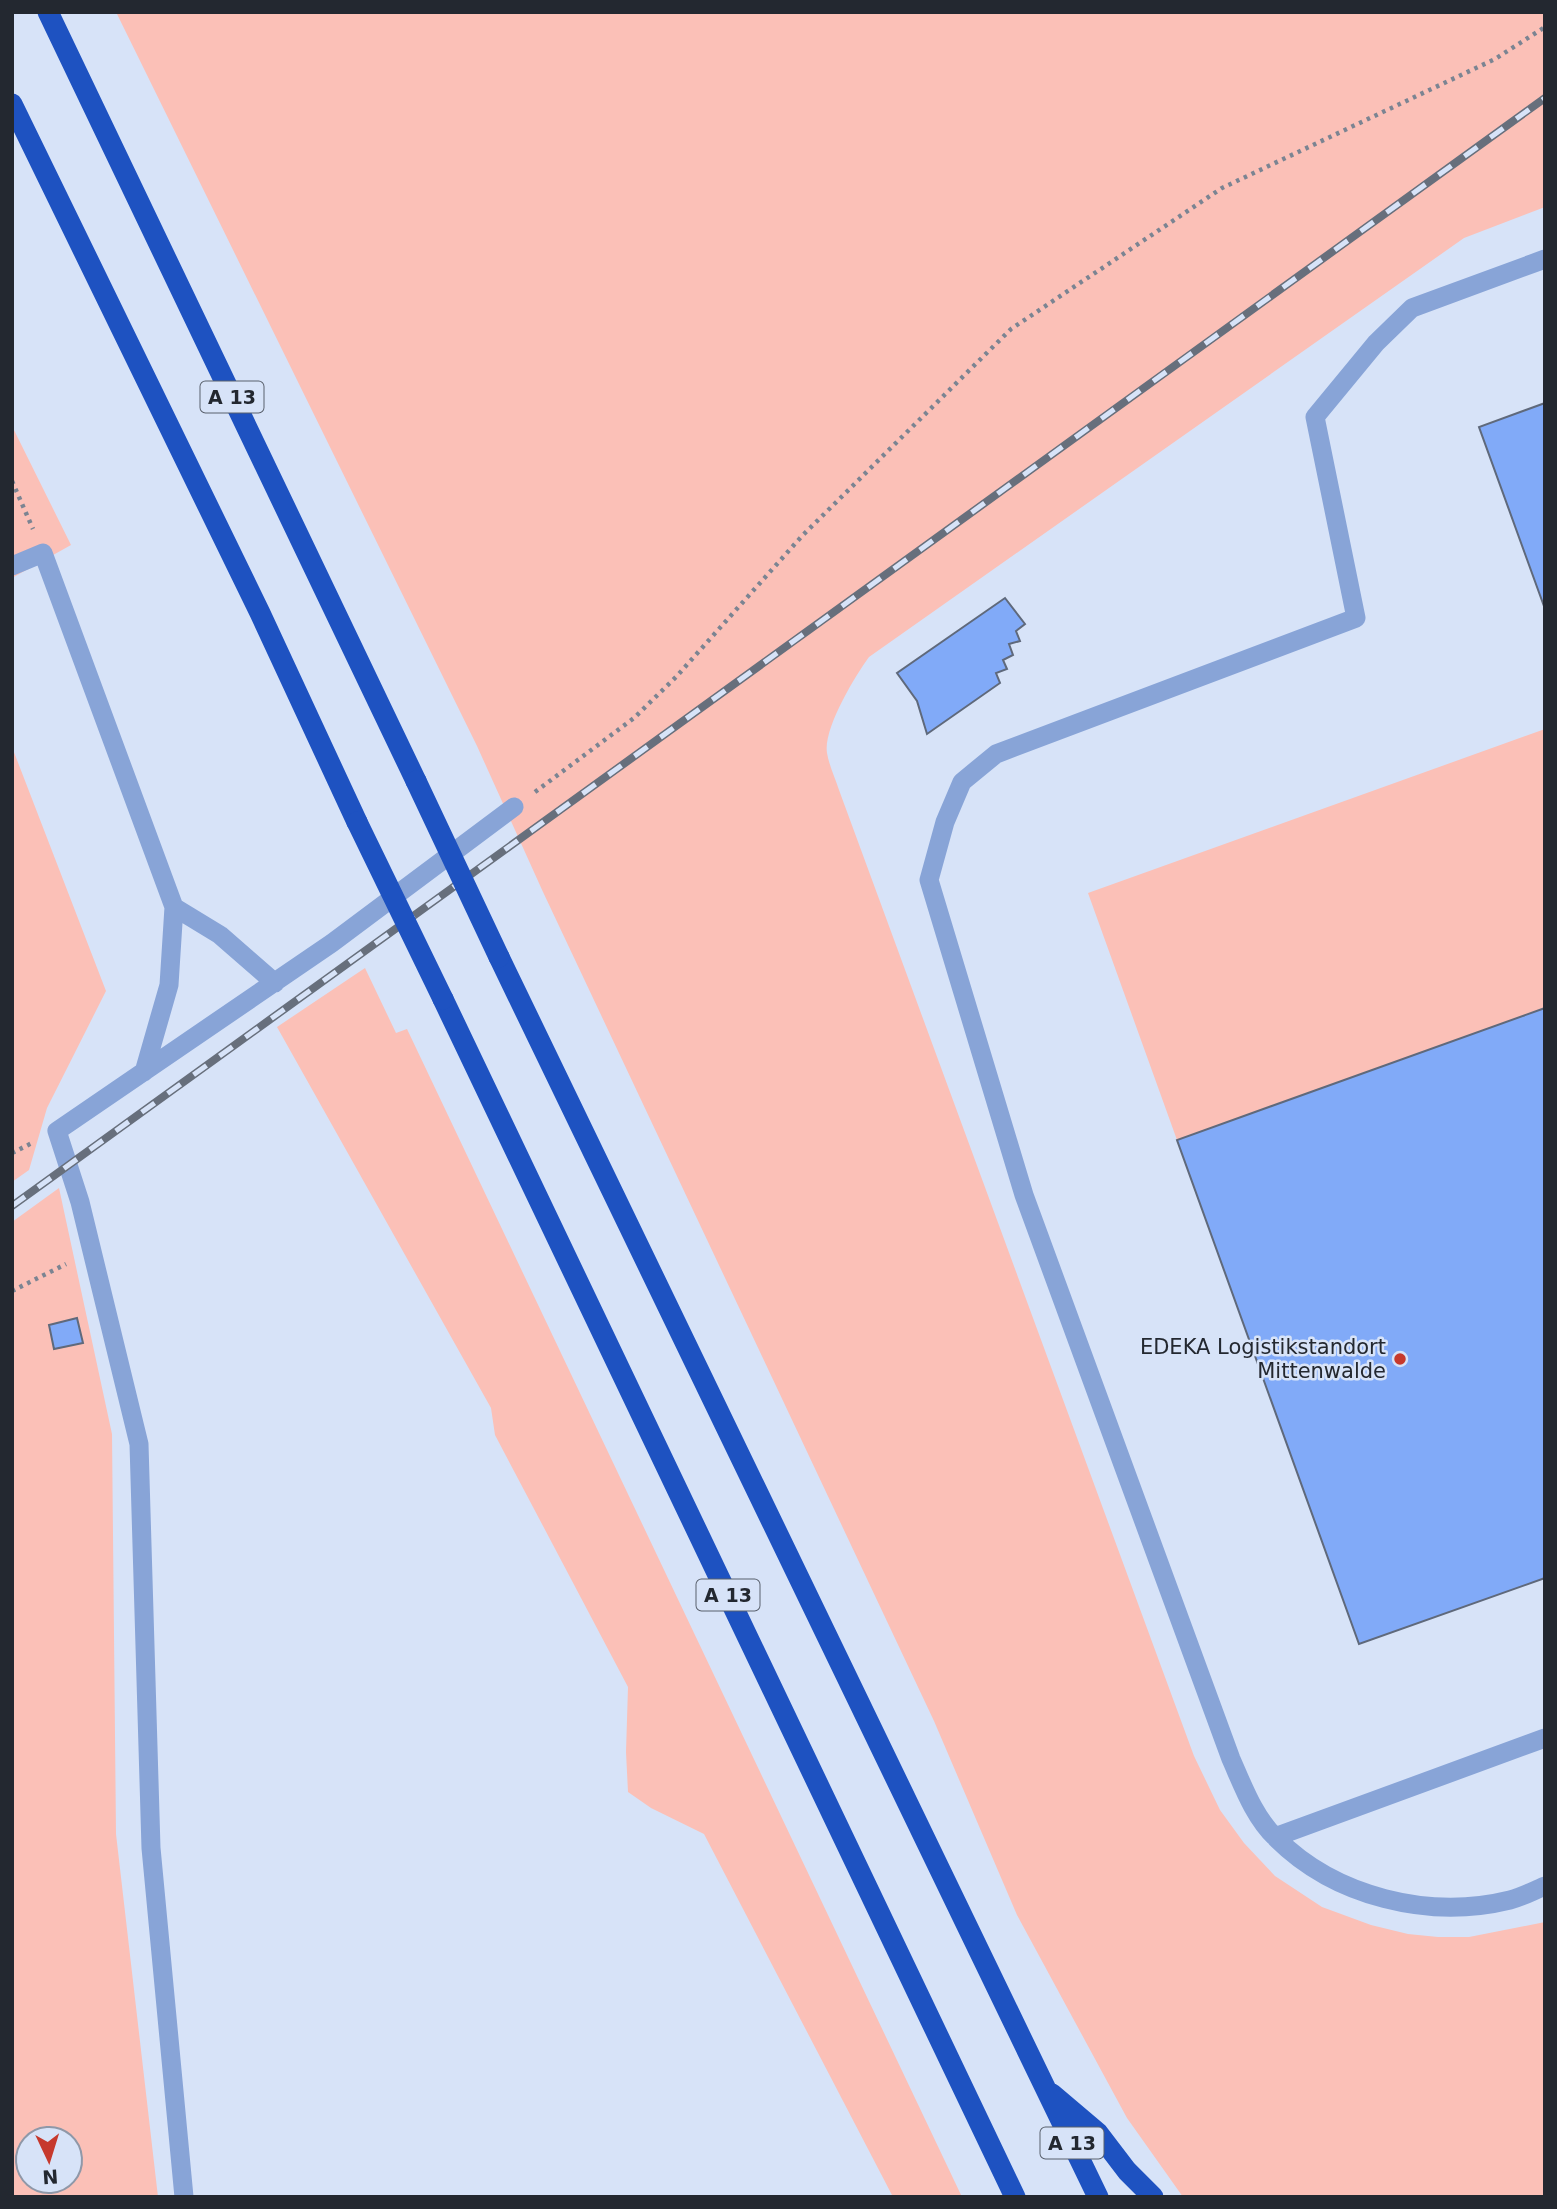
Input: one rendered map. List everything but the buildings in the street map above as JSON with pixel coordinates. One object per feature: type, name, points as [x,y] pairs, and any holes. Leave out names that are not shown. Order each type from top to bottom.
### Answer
[{"type":"highway","name":"A 13","points":[[48,12],[499,957],[1098,2197]]},
{"type":"highway","name":"A 13","points":[[12,104],[260,613],[357,822],[1014,2195]]},
{"type":"highway","points":[[1046,2089],[1098,2133],[1127,2171],[1153,2197]]},
{"type":"lane","points":[[1545,259],[1412,307],[1376,343],[1315,417],[1356,618],[996,754],[962,782],[946,822],[929,880],[1028,1209],[1231,1759],[1257,1815],[1275,1837],[1311,1867],[1348,1886],[1387,1899],[1419,1906],[1471,1905],[1510,1900],[1545,1886]]},
{"type":"lane","points":[[12,566],[43,553],[174,907],[169,985],[144,1072]]},
{"type":"lane","points":[[184,2197],[151,1848],[139,1444],[80,1202],[57,1131],[332,943],[514,807]]},
{"type":"lane","points":[[174,907],[219,935],[275,983]]},
{"type":"lane","points":[[1275,1837],[1545,1738]]},
{"type":"path","points":[[514,807],[634,718],[676,677],[802,536],[1011,329],[1222,188],[1494,59],[1545,27]]},
{"type":"path","points":[[12,481],[43,553]]},
{"type":"path","points":[[12,1291],[92,1251]]},
{"type":"shaded area","points":[[116,12],[1545,12],[1545,207],[1464,238],[869,657],[835,717],[827,743],[827,753],[1194,1756],[1220,1810],[1244,1843],[1275,1876],[1322,1907],[1371,1925],[1408,1934],[1469,1937],[1545,1922],[1545,2197],[1183,2197],[1127,2118],[1017,1915],[934,1721],[543,892],[477,746]]},
{"type":"shaded area","points":[[12,426],[71,545],[12,578]]},
{"type":"shaded area","points":[[1545,729],[1545,1008],[1177,1140],[1088,893]]},
{"type":"shaded area","points":[[12,747],[106,991],[47,1108],[29,1170],[12,1182]]},
{"type":"shaded area","points":[[365,968],[396,1033],[407,1029],[962,2197],[893,2197],[704,1834],[651,1808],[628,1792],[628,1687],[495,1435],[491,1408],[277,1027]]},
{"type":"shaded area","points":[[59,1188],[112,1434],[116,1834],[158,2197],[12,2197],[12,1222]]},
{"type":"railway","points":[[12,1206],[1545,98]]},
{"type":"place","name":"EDEKA Logistikstandort Mittenwalde","points":[[1400,1359]]}]
